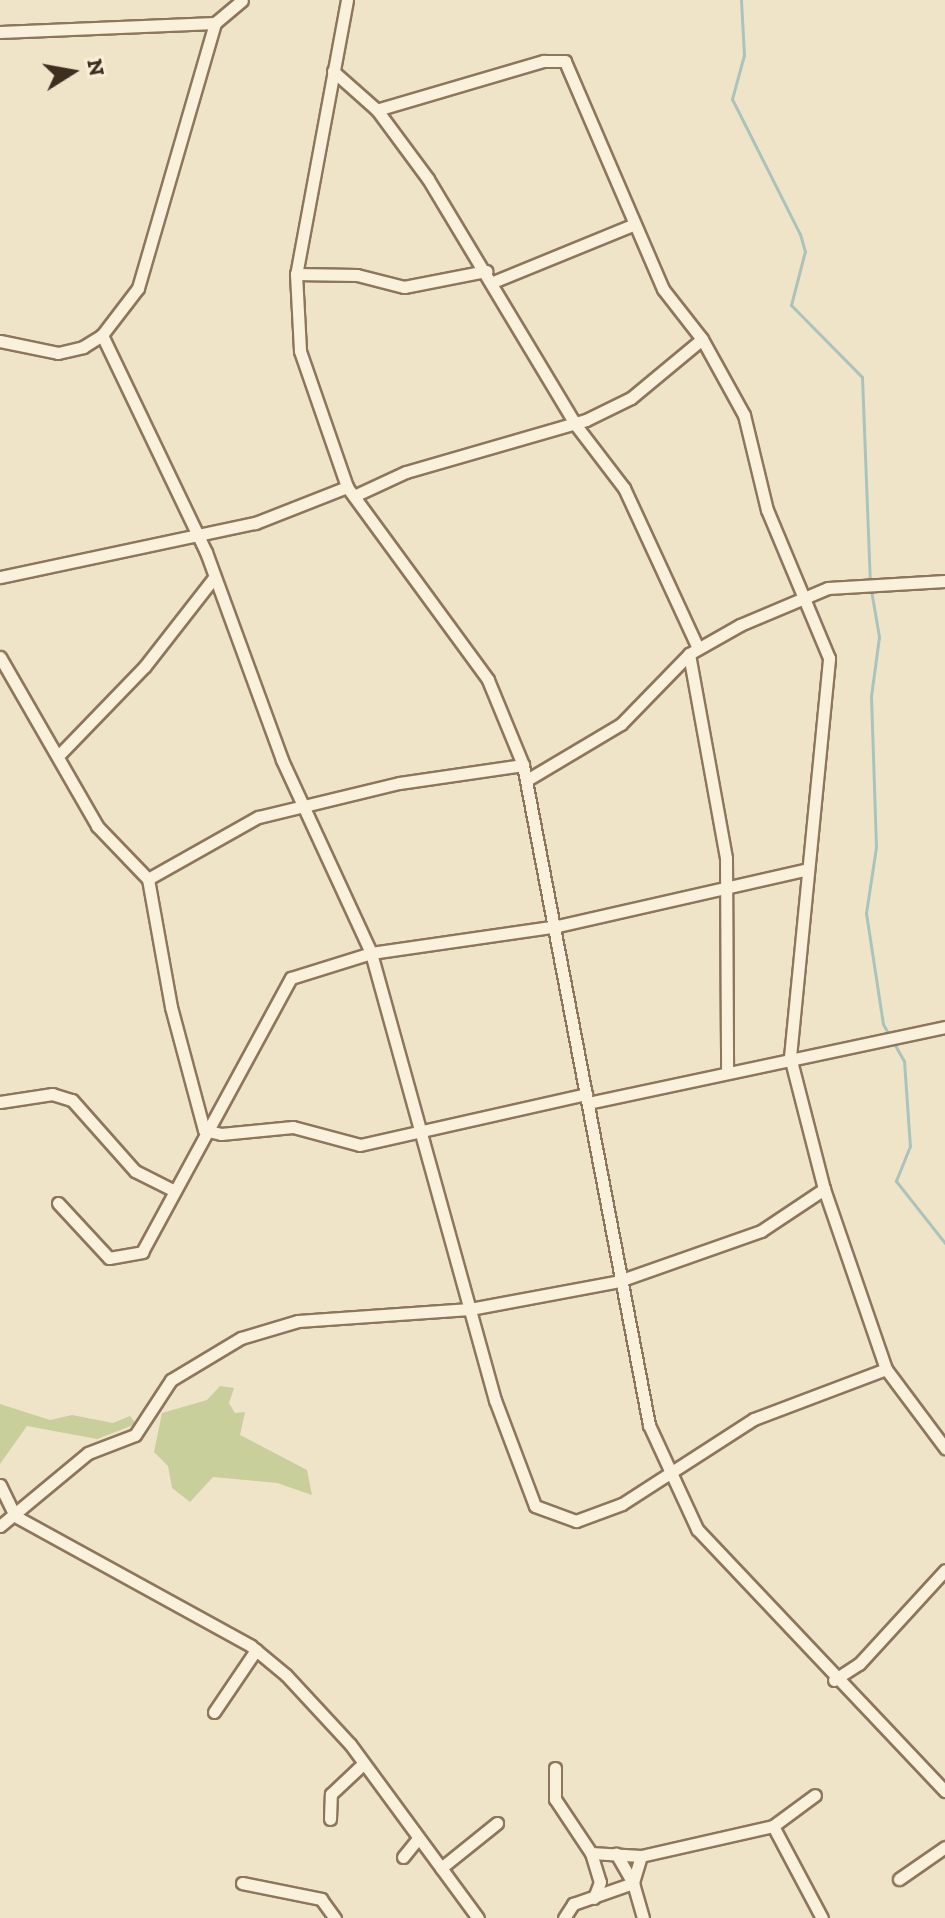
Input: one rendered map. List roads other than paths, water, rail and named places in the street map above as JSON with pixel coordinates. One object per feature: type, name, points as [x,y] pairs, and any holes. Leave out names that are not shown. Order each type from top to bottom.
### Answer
[{"type":"street","points":[[0,341],[58,353],[102,335],[138,288],[215,23],[242,0]]},
{"type":"street","points":[[347,0],[296,274],[300,351],[351,491],[488,680],[523,765],[558,926],[619,1281],[649,1425],[667,1472],[697,1529],[834,1680],[945,1791]]},
{"type":"street","points":[[0,32],[215,23]]},
{"type":"street","points":[[377,110],[543,61],[565,61],[663,289],[702,339],[744,415],[767,510],[829,658],[805,870],[790,1057],[824,1189],[886,1369],[945,1448]]},
{"type":"street","points":[[333,71],[377,110],[489,277],[575,424],[624,488],[693,651],[709,742],[728,889],[727,1069]]},
{"type":"street","points":[[296,274],[357,275],[404,287],[489,277],[633,225]]},
{"type":"street","points":[[102,335],[197,536],[302,809],[371,953],[418,1134],[470,1309],[535,1506],[576,1521],[622,1504],[667,1472],[754,1419],[886,1369]]},
{"type":"street","points":[[0,577],[255,523],[406,472],[575,424],[631,398],[702,339]]},
{"type":"street","points":[[61,753],[145,666],[213,579]]},
{"type":"street","points":[[527,780],[621,724],[693,651],[802,597],[849,586],[945,581]]},
{"type":"street","points":[[0,657],[61,753],[97,826],[148,879],[171,1007],[204,1130]]},
{"type":"street","points":[[148,879],[258,817],[302,809],[399,783],[523,765]]},
{"type":"street","points":[[58,1203],[109,1258],[127,1260],[142,1252],[283,986],[371,953],[558,926],[805,870]]},
{"type":"street","points":[[204,1130],[293,1127],[360,1145],[945,1027]]},
{"type":"street","points":[[0,1102],[52,1094],[72,1100],[135,1171],[173,1190]]},
{"type":"street","points":[[0,1526],[88,1453],[149,1424],[171,1380],[217,1348],[298,1321],[470,1309],[619,1281],[761,1231],[824,1189]]},
{"type":"street","points":[[0,1485],[15,1516],[256,1650],[314,1701],[478,1918]]},
{"type":"street","points":[[834,1680],[859,1664],[945,1570]]},
{"type":"street","points":[[214,1712],[256,1650]]},
{"type":"street","points":[[330,1819],[331,1794],[363,1764]]},
{"type":"street","points":[[555,1768],[555,1799],[591,1853],[600,1882],[594,1898]]},
{"type":"street","points":[[591,1853],[641,1856],[773,1826],[815,1795]]},
{"type":"street","points":[[441,1868],[497,1823]]},
{"type":"street","points":[[773,1826],[822,1918]]},
{"type":"street","points":[[403,1857],[417,1840]]},
{"type":"street","points":[[899,1879],[945,1847]]},
{"type":"street","points":[[616,1854],[633,1883],[643,1918]]},
{"type":"street","points":[[633,1883],[641,1856]]},
{"type":"street","points":[[242,1883],[321,1899],[335,1918]]},
{"type":"street","points":[[564,1918],[573,1904],[633,1883]]},
{"type":"waterway","points":[[741,0],[744,55],[732,99],[800,234],[805,251],[791,305],[862,377],[870,583]]},
{"type":"waterway","points":[[871,590],[879,637],[871,696],[876,847],[866,913],[883,1024],[904,1061],[910,1146],[896,1181],[945,1243]]}]
